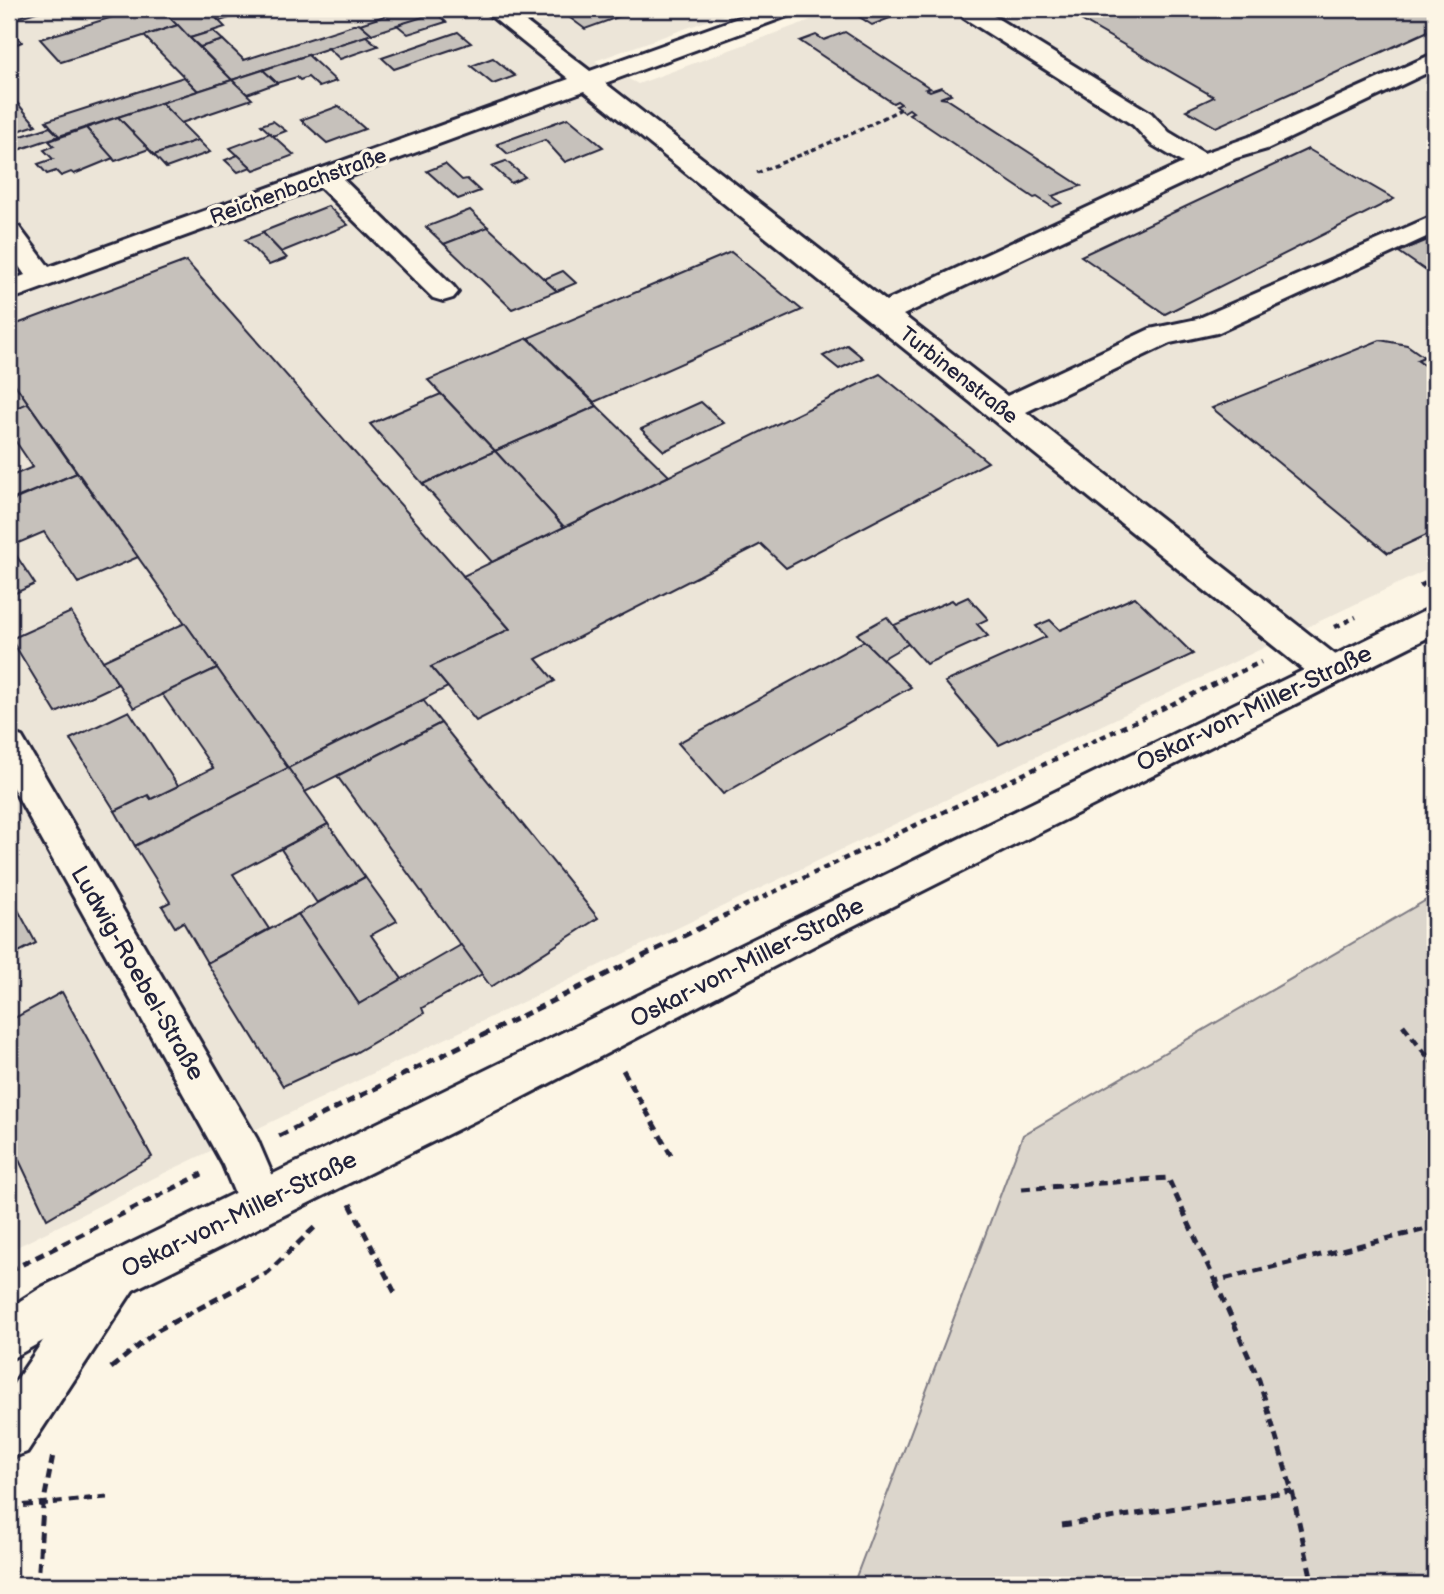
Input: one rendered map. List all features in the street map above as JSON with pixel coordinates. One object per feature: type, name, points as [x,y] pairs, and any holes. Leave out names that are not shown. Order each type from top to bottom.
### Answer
[{"type":"street","name":"Turbinenstraße","points":[[494,9],[724,188],[1314,657]]},
{"type":"street","points":[[587,81],[785,9]]},
{"type":"street","points":[[970,9],[972,13],[1142,119],[1160,138],[1202,163]]},
{"type":"street","points":[[882,314],[1202,163],[1258,143],[1435,60]]},
{"type":"street","name":"Reichenbachstraße","points":[[9,291],[587,81]]},
{"type":"street","points":[[324,176],[443,292]]},
{"type":"street","points":[[1004,410],[1161,336],[1206,326],[1435,223]]},
{"type":"street","points":[[9,233],[43,279]]},
{"type":"street","name":"Oskar-von-Miller-Straße","points":[[9,1336],[58,1304],[116,1274],[604,1035],[1314,657],[1435,619]]},
{"type":"street","name":"Ludwig-Roebel-Straße","points":[[9,747],[241,1154],[261,1202]]},
{"type":"street","points":[[9,1434],[116,1274]]},
{"type":"street","name":"Oskar-von-Miller-Straße","points":[[9,1365],[58,1304]]},
{"type":"path","points":[[724,188],[858,131],[901,109]]},
{"type":"path","points":[[9,1271],[776,890],[1314,657]]},
{"type":"path","points":[[1403,1025],[1435,1066]]},
{"type":"path","points":[[604,1035],[671,1155]]},
{"type":"path","points":[[1023,1189],[1168,1178],[1259,1380],[1293,1491],[1313,1585]]},
{"type":"path","points":[[346,1196],[397,1297]]},
{"type":"path","points":[[99,1377],[158,1330],[268,1272],[317,1224]]},
{"type":"path","points":[[1215,1281],[1435,1227]]},
{"type":"path","points":[[38,1585],[43,1506],[55,1443]]},
{"type":"path","points":[[1062,1525],[1293,1491]]},
{"type":"path","points":[[9,1507],[43,1506],[107,1497]]},
{"type":"shaded area","points":[[9,9],[740,9],[595,61],[638,84],[840,9],[1435,9],[1435,566],[156,1177],[9,1251]]},
{"type":"shaded area","points":[[1435,895],[1435,1585],[853,1585],[1023,1135]]},
{"type":"building","points":[[9,9],[47,9],[9,20]]},
{"type":"building","points":[[139,9],[161,9],[178,25],[61,62],[40,39]]},
{"type":"building","points":[[161,9],[207,9],[225,27],[190,38]]},
{"type":"building","points":[[207,9],[259,9],[220,21]]},
{"type":"building","points":[[406,9],[431,9],[436,13],[372,34],[360,24]]},
{"type":"building","points":[[558,9],[640,9],[585,29]]},
{"type":"building","points":[[847,9],[913,9],[872,25]]},
{"type":"building","points":[[1062,9],[1435,9],[1435,28],[1216,127],[1186,110],[1214,97]]},
{"type":"building","points":[[436,13],[446,22],[408,34],[397,25]]},
{"type":"building","points":[[359,23],[372,34],[232,80],[200,47],[223,40],[244,60]]},
{"type":"building","points":[[178,25],[232,80],[198,91],[144,36]]},
{"type":"building","points":[[9,27],[22,42],[9,47]]},
{"type":"building","points":[[213,31],[223,40],[200,47],[190,38]]},
{"type":"building","points":[[458,32],[471,43],[394,69],[382,58]]},
{"type":"building","points":[[845,32],[930,88],[926,89],[930,91],[941,87],[951,94],[940,98],[947,99],[1081,186],[1052,196],[1062,203],[1052,207],[1037,197],[1034,198],[909,114],[913,112],[909,109],[904,112],[896,106],[901,104],[897,101],[893,103],[800,41],[816,35],[824,40]]},
{"type":"building","points":[[366,36],[378,46],[340,59],[328,48]]},
{"type":"building","points":[[308,55],[336,81],[319,87],[308,77],[277,83],[263,70]]},
{"type":"building","points":[[493,58],[515,76],[493,84],[471,66]]},
{"type":"building","points":[[263,70],[277,83],[247,94],[232,80]]},
{"type":"building","points":[[184,77],[198,91],[59,136],[46,121]]},
{"type":"building","points":[[232,80],[252,99],[181,123],[161,103]]},
{"type":"building","points":[[13,98],[36,125],[9,134],[9,99]]},
{"type":"building","points":[[161,103],[198,140],[154,155],[118,117]]},
{"type":"building","points":[[339,106],[365,129],[327,143],[301,120]]},
{"type":"building","points":[[118,117],[149,149],[115,161],[86,128]]},
{"type":"building","points":[[568,118],[603,147],[565,162],[545,140],[508,154],[497,144]]},
{"type":"building","points":[[273,121],[286,131],[273,136],[261,125]]},
{"type":"building","points":[[50,127],[59,136],[15,151],[9,144],[9,140]]},
{"type":"building","points":[[86,128],[113,158],[74,174],[71,172],[61,176],[56,171],[47,174],[38,164],[53,159],[44,150],[54,146],[49,141]]},
{"type":"building","points":[[270,133],[294,155],[254,170],[230,148]]},
{"type":"building","points":[[198,140],[210,152],[166,168],[154,155]]},
{"type":"building","points":[[1308,149],[1394,199],[1165,314],[1081,256]]},
{"type":"building","points":[[238,155],[251,167],[238,172],[225,160]]},
{"type":"building","points":[[506,161],[525,177],[511,183],[492,166]]},
{"type":"building","points":[[445,164],[462,180],[467,179],[480,191],[458,199],[427,171]]},
{"type":"building","points":[[328,206],[348,225],[281,252],[262,232]]},
{"type":"building","points":[[470,210],[488,227],[444,244],[426,227]]},
{"type":"building","points":[[488,227],[557,291],[512,309],[444,244]]},
{"type":"building","points":[[263,233],[287,258],[269,265],[245,240]]},
{"type":"building","points":[[1435,237],[1435,277],[1399,252]]},
{"type":"building","points":[[731,252],[802,310],[594,402],[528,338]]},
{"type":"building","points":[[186,261],[510,629],[431,667],[448,687],[288,768],[9,376],[9,327]]},
{"type":"building","points":[[563,271],[576,283],[557,291],[544,279]]},
{"type":"building","points":[[528,338],[597,406],[495,451],[428,380]]},
{"type":"building","points":[[1380,340],[1407,345],[1424,357],[1417,360],[1435,373],[1435,531],[1388,553],[1212,408]]},
{"type":"building","points":[[847,345],[863,358],[839,369],[823,356]]},
{"type":"building","points":[[1435,352],[1435,373],[1417,360]]},
{"type":"building","points":[[880,374],[988,462],[786,568],[761,544],[536,659],[555,681],[476,721],[431,667],[510,629],[463,576]]},
{"type":"building","points":[[9,376],[28,403],[9,411]]},
{"type":"building","points":[[441,394],[495,451],[423,484],[370,424]]},
{"type":"building","points":[[701,402],[724,423],[664,451],[641,429]]},
{"type":"building","points":[[28,403],[77,473],[9,501],[9,477],[33,467],[16,442],[9,445],[9,411]]},
{"type":"building","points":[[597,406],[669,476],[564,527],[495,451]]},
{"type":"building","points":[[495,451],[564,527],[492,562],[423,484]]},
{"type":"building","points":[[77,473],[138,557],[78,583],[44,532],[9,547],[9,502]]},
{"type":"building","points":[[9,547],[35,584],[9,596]]},
{"type":"building","points":[[968,597],[988,619],[977,624],[988,636],[926,664],[892,626],[952,600],[955,603]]},
{"type":"building","points":[[1135,597],[1193,654],[999,745],[945,682],[1046,637],[1036,626],[1050,620],[1060,630]]},
{"type":"building","points":[[71,612],[118,684],[56,713],[11,639]]},
{"type":"building","points":[[887,617],[908,644],[882,659],[857,634]]},
{"type":"building","points":[[185,623],[217,668],[134,708],[103,661]]},
{"type":"building","points":[[864,641],[911,687],[723,794],[678,743]]},
{"type":"building","points":[[217,668],[288,768],[135,846],[115,811],[148,795],[151,799],[213,768],[162,694]]},
{"type":"building","points":[[423,700],[441,723],[305,792],[288,768]]},
{"type":"building","points":[[129,711],[178,786],[151,799],[148,795],[115,811],[70,739]]},
{"type":"building","points":[[441,723],[598,918],[491,987],[337,776]]},
{"type":"building","points":[[288,768],[328,824],[233,874],[269,929],[207,963],[183,922],[175,927],[162,906],[170,902],[135,846]]},
{"type":"building","points":[[328,824],[365,877],[317,903],[281,849]]},
{"type":"building","points":[[365,877],[397,921],[371,935],[402,979],[359,1004],[298,914]]},
{"type":"building","points":[[9,893],[36,943],[9,957]]},
{"type":"building","points":[[298,914],[359,1004],[461,945],[482,974],[422,1008],[424,1013],[355,1053],[283,1086],[207,963]]},
{"type":"building","points":[[62,992],[152,1157],[47,1219],[9,1139],[9,1021]]}]
